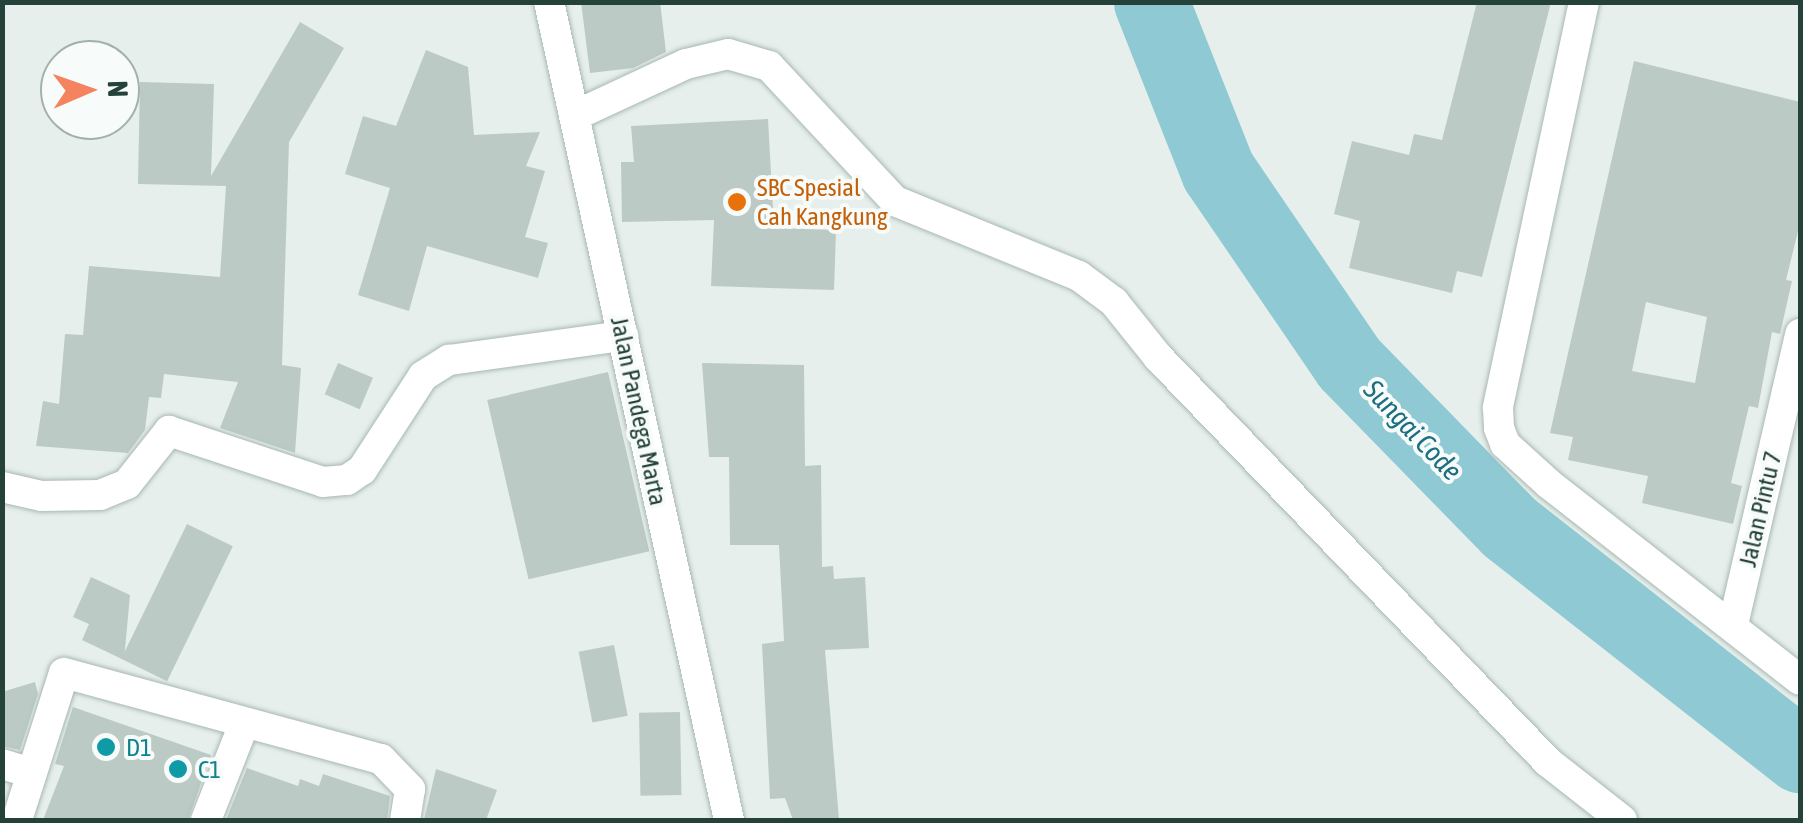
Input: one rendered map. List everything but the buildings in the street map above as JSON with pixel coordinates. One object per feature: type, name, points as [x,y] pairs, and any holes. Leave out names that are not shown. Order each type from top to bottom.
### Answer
[{"type":"street","name":"Jalan Pandega Marta","points":[[548,2],[729,820]]},
{"type":"street","points":[[1584,2],[1498,408],[1505,444],[1549,484],[1800,680]]},
{"type":"street","points":[[574,116],[686,64],[728,54],[770,66],[896,201],[1079,276],[1114,302],[1158,357],[1548,762],[1622,820]]},
{"type":"street","name":"Jalan Pintu 7","points":[[1733,624],[1800,334]]},
{"type":"street","points":[[2,487],[42,496],[100,496],[126,484],[169,431],[323,482],[347,480],[362,470],[423,376],[448,360],[623,336]]},
{"type":"street","points":[[18,820],[64,673],[382,760],[410,789],[405,820]]},
{"type":"street","points":[[206,820],[244,724]]},
{"type":"street","points":[[2,764],[32,773]]},
{"type":"waterway","name":"Sungai Code","points":[[1151,2],[1218,171],[1349,363],[1509,527],[1800,755]]},
{"type":"place","name":"SBC Spesial Cah Kangkung","points":[[737,202]]},
{"type":"place","name":"D1","points":[[106,747]]},
{"type":"place","name":"C1","points":[[178,769]]}]
